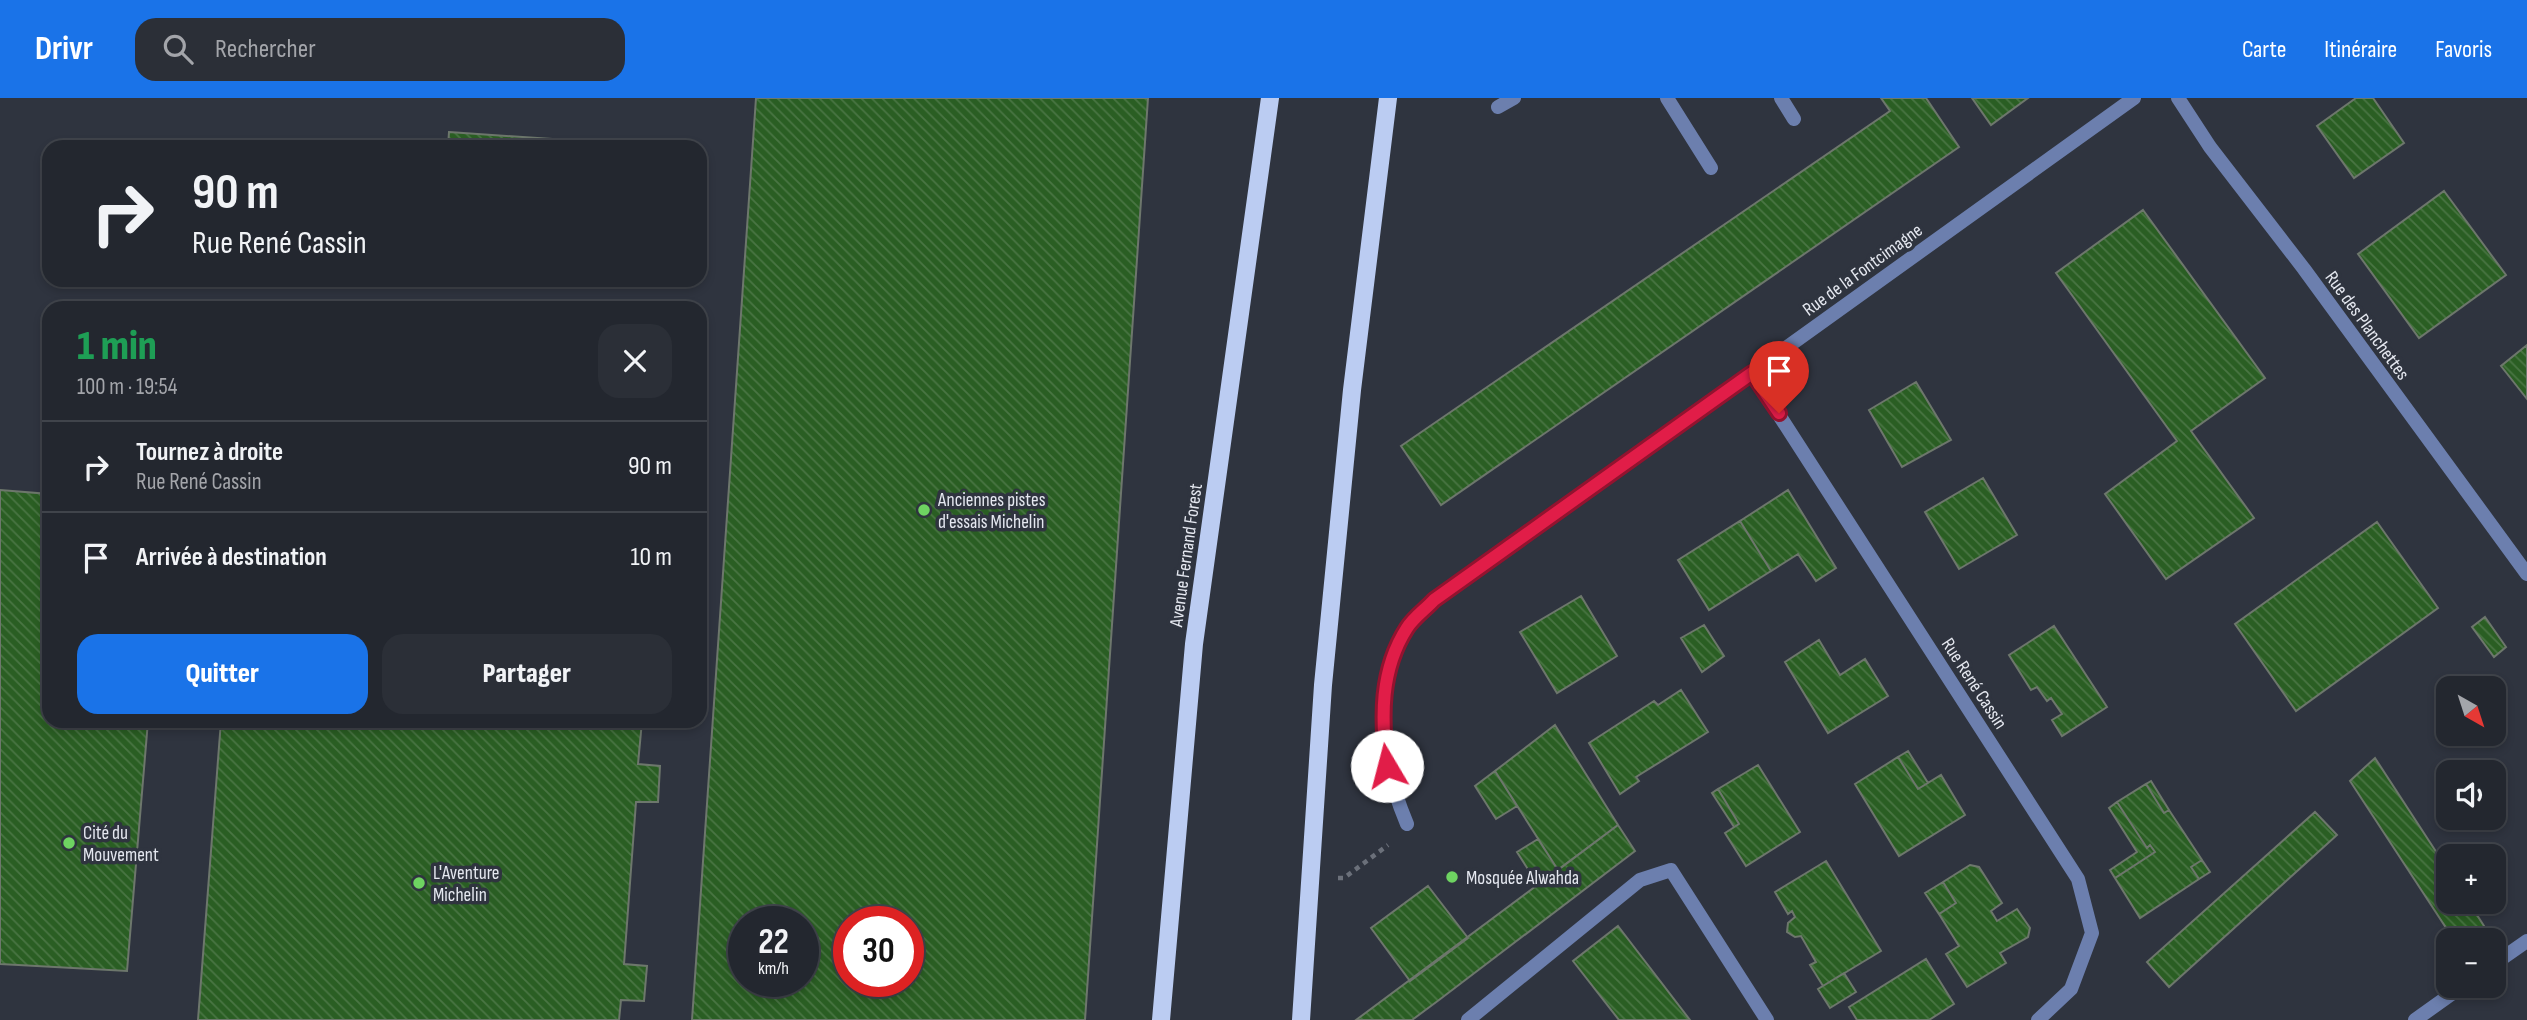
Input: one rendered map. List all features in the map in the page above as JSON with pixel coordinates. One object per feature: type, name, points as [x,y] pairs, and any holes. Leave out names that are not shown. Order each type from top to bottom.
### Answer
[{"type":"main road","name":"Avenue Fernand Forest","points":[[1161,1020],[1194,644],[1270,98]]},
{"type":"main road","points":[[1301,1020],[1323,685],[1348,430],[1388,98]]},
{"type":"street","points":[[1499,107],[1514,98]]},
{"type":"street","points":[[1668,98],[1711,168]]},
{"type":"street","points":[[1781,98],[1794,119]]},
{"type":"street","name":"Rue de la Fontcimagne","points":[[1407,824],[1387,766],[1382,729],[1384,695],[1390,660],[1408,626],[1434,600],[2134,98]]},
{"type":"street","name":"Rue des Planchettes","points":[[2178,98],[2210,147],[2304,269],[2527,575]]},
{"type":"street","name":"Rue René Cassin","points":[[1752,373],[2078,879],[2092,933],[2071,989],[2038,1020]]},
{"type":"street","points":[[1468,1020],[1640,880],[1671,870],[1767,1020]]},
{"type":"street","points":[[2506,956],[2527,941]]},
{"type":"street","points":[[2415,1020],[2446,998]]},
{"type":"path","points":[[1311,877],[1344,878],[1394,839],[1407,824]]},
{"type":"building","name":"Anciennes pistes d'essais Michelin","points":[[756,98],[1148,98],[1085,1020],[692,1020]]},
{"type":"building","points":[[1881,98],[1926,98],[1959,147],[1441,505],[1401,446],[1890,111]]},
{"type":"building","points":[[1972,98],[2028,98],[1991,125]]},
{"type":"building","points":[[2356,98],[2373,98],[2404,143],[2354,178],[2317,126]]},
{"type":"building","points":[[449,132],[567,140],[448,140]]},
{"type":"building","points":[[2444,191],[2506,275],[2419,338],[2358,254]]},
{"type":"building","points":[[2143,210],[2265,378],[2191,431],[2254,518],[2166,579],[2105,494],[2177,441],[2056,273]]},
{"type":"building","points":[[2527,345],[2527,399],[2501,366]]},
{"type":"building","points":[[1916,382],[1951,440],[1902,467],[1869,410]]},
{"type":"building","points":[[1983,478],[2017,535],[1959,569],[1925,512]]},
{"type":"building","name":"Cité du Mouvement","points":[[0,490],[42,493],[42,728],[147,728],[127,971],[0,964]]},
{"type":"building","points":[[1788,490],[1836,568],[1816,581],[1798,554],[1771,571],[1740,521]]},
{"type":"building","points":[[1740,521],[1771,571],[1709,610],[1678,560]]},
{"type":"building","points":[[2377,522],[2438,608],[2296,711],[2235,624]]},
{"type":"building","points":[[1581,596],[1617,656],[1557,693],[1520,632]]},
{"type":"building","points":[[2485,617],[2506,647],[2494,657],[2472,627]]},
{"type":"building","points":[[1704,625],[1724,656],[1702,672],[1681,638]]},
{"type":"building","points":[[2054,626],[2107,707],[2062,736],[2052,720],[2062,714],[2051,698],[2047,701],[2037,687],[2031,690],[2009,655]]},
{"type":"building","points":[[1819,640],[1840,675],[1865,659],[1888,696],[1828,733],[1785,662]]},
{"type":"building","points":[[1681,690],[1708,732],[1636,777],[1639,781],[1620,794],[1589,743],[1654,701],[1658,705]]},
{"type":"building","points":[[1555,725],[1618,825],[1558,870],[1495,771]]},
{"type":"building","name":"L'Aventure Michelin","points":[[220,728],[641,728],[638,764],[660,766],[658,802],[636,802],[624,964],[647,966],[644,1001],[621,1000],[619,1020],[198,1020]]},
{"type":"building","points":[[1908,751],[1928,783],[1918,789],[1898,757]]},
{"type":"building","points":[[1898,757],[1918,789],[1941,775],[1965,815],[1899,856],[1855,784]]},
{"type":"building","points":[[2375,758],[2436,852],[2436,912],[2350,781]]},
{"type":"building","points":[[1758,765],[1800,832],[1746,866],[1725,833],[1739,824],[1718,789]]},
{"type":"building","points":[[1495,771],[1517,806],[1496,819],[1475,786]]},
{"type":"building","points":[[2151,781],[2169,810],[2164,813],[2146,784]]},
{"type":"building","points":[[2146,784],[2164,813],[2169,810],[2202,860],[2191,867],[2199,879],[2140,918],[2115,878],[2155,852],[2150,845],[2147,848],[2117,802]]},
{"type":"building","points":[[1718,789],[1739,824],[1734,827],[1712,793]]},
{"type":"building","points":[[2117,802],[2147,848],[2150,845],[2155,852],[2115,878],[2110,870],[2137,852],[2109,808]]},
{"type":"building","points":[[2315,812],[2337,835],[2169,987],[2147,962]]},
{"type":"building","points":[[1618,825],[1635,851],[1439,1000],[1412,1020],[1356,1020]]},
{"type":"building","points":[[1538,839],[1558,870],[1538,885],[1517,852]]},
{"type":"building","points":[[2202,860],[2210,872],[2199,879],[2191,867]]},
{"type":"building","points":[[1826,861],[1881,951],[1823,986],[1810,965],[1816,962],[1801,936],[1795,937],[1787,932],[1788,923],[1795,917],[1792,911],[1788,914],[1775,892]]},
{"type":"building","points":[[1970,865],[1979,867],[2002,903],[1991,911],[1997,921],[2017,909],[2030,928],[2028,937],[2000,953],[2006,963],[1967,987],[1946,954],[1959,946],[1939,914],[1956,903],[1943,882]]},
{"type":"building","points":[[1943,882],[1956,903],[1939,914],[1925,893]]},
{"type":"building","points":[[1428,886],[1468,938],[1410,981],[1371,928]]},
{"type":"building","points":[[2437,914],[2476,914],[2485,928],[2446,928]]},
{"type":"building","points":[[1618,926],[1690,1020],[1619,1020],[1573,961]]},
{"type":"building","points":[[1926,959],[1954,1004],[1929,1020],[1857,1020],[1849,1007]]},
{"type":"building","points":[[1844,973],[1856,992],[1830,1008],[1818,989]]},
{"type":"place","name":"Anciennes pistes d'essais Michelin","points":[[924,510]]},
{"type":"place","name":"Cité du Mouvement","points":[[69,843]]},
{"type":"place","name":"Mosquée Alwahda","points":[[1452,877]]},
{"type":"place","name":"L'Aventure Michelin","points":[[419,883]]},
{"type":"route","points":[[1387,766],[1382,729],[1390,660],[1408,626],[1434,600],[1752,373],[1779,413]]}]
